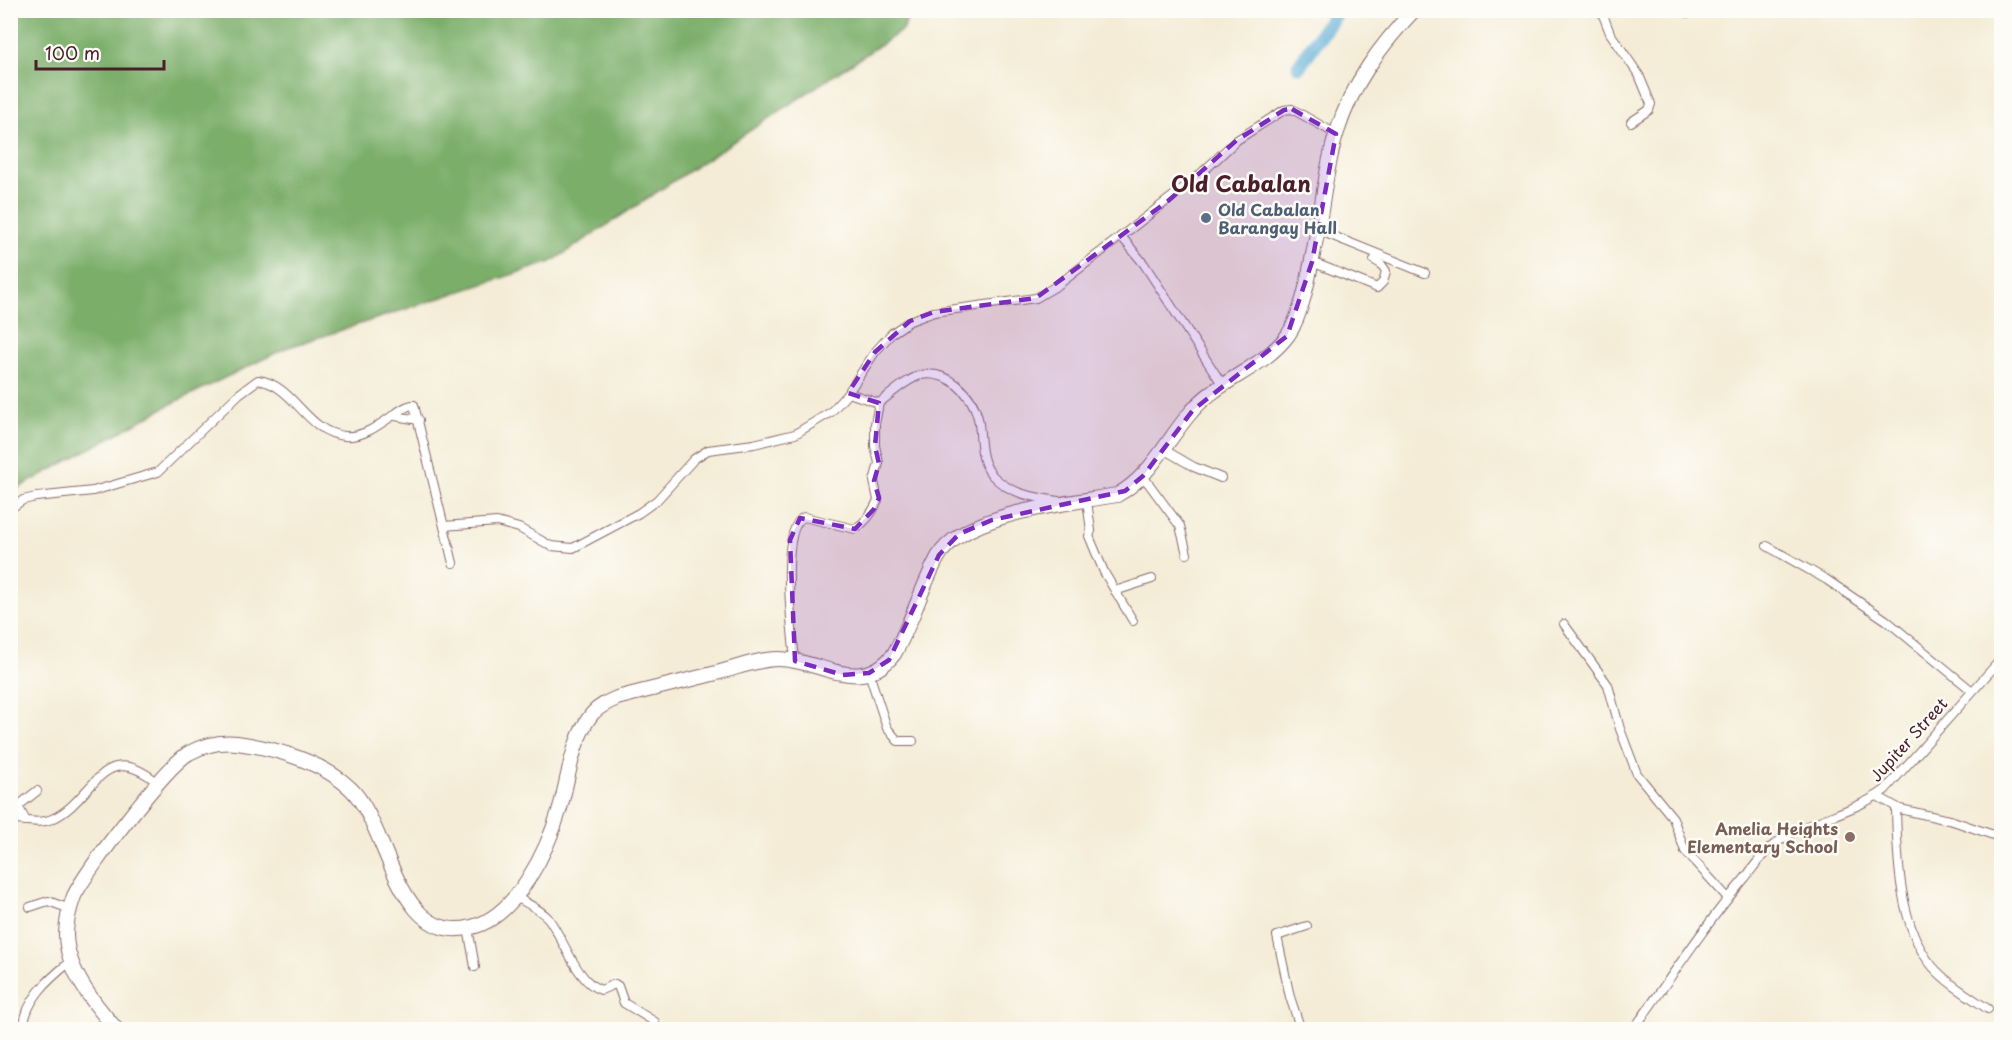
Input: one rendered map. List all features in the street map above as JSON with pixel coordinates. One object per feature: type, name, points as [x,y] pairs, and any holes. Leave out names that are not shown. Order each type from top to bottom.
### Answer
[{"type":"highway","points":[[117,1029],[84,986],[70,962],[66,933],[70,909],[75,896],[95,863],[158,783],[187,754],[206,745],[224,742],[270,751],[323,769],[353,791],[361,802],[396,878],[414,907],[424,918],[455,929],[482,924],[506,909],[529,878],[559,811],[576,748],[585,725],[594,712],[617,698],[764,661],[795,661],[843,675],[869,673],[883,666],[894,654],[939,555],[959,534],[992,520],[1117,495],[1143,476],[1193,410],[1222,384],[1274,350],[1287,336],[1295,321],[1312,262],[1336,134],[1352,94],[1369,65],[1414,10]]},
{"type":"street","points":[[1601,10],[1610,33],[1639,75],[1650,104],[1649,110],[1631,122]]},
{"type":"street","points":[[444,526],[497,522],[519,528],[551,546],[573,548],[639,513],[657,500],[694,459],[708,450],[754,444],[795,434],[831,412],[848,393],[875,352],[892,333],[910,321],[934,312],[1036,298],[1058,285],[1194,180],[1237,140],[1284,110],[1292,109],[1336,134]]},
{"type":"street","points":[[1318,230],[1425,273]]},
{"type":"street","points":[[1122,236],[1144,264],[1222,384]]},
{"type":"street","points":[[1312,262],[1377,288],[1383,282],[1386,271],[1374,260]]},
{"type":"street","points":[[795,661],[788,564],[795,526],[804,517],[855,529],[862,524],[878,500],[874,481],[879,463],[875,446],[875,424],[879,403],[921,375],[950,379],[968,396],[978,416],[982,453],[991,474],[1021,494],[1071,504]]},
{"type":"street","points":[[10,509],[23,500],[93,491],[158,472],[239,394],[258,380],[276,386],[315,424],[329,433],[346,436],[359,435],[395,416],[411,404],[416,407],[453,563]]},
{"type":"street","points":[[848,393],[879,403]]},
{"type":"street","points":[[395,416],[419,420]]},
{"type":"street","points":[[1163,449],[1194,467],[1221,478]]},
{"type":"street","points":[[1143,476],[1180,526],[1187,554]]},
{"type":"street","points":[[1087,501],[1091,531],[1089,536],[1115,591],[1133,621]]},
{"type":"street","points":[[1767,546],[1827,580],[1886,620],[1971,690]]},
{"type":"street","points":[[1115,591],[1152,579]]},
{"type":"street","points":[[1564,624],[1608,685],[1620,729],[1637,774],[1673,818],[1685,851],[1728,898]]},
{"type":"street","name":"Jupiter Street","points":[[1633,1029],[1728,898],[1772,846],[1791,832],[1877,796],[1885,790],[2001,658]]},
{"type":"street","points":[[869,673],[886,728],[898,741],[913,741]]},
{"type":"street","points":[[10,820],[43,822],[57,816],[103,774],[118,767],[137,767],[158,783]]},
{"type":"street","points":[[26,821],[18,806],[37,791]]},
{"type":"street","points":[[1877,796],[1896,807],[1953,821],[2001,838]]},
{"type":"street","points":[[1896,807],[1901,887],[1917,944],[1931,965],[1945,980],[1988,1009]]},
{"type":"street","points":[[516,897],[549,920],[571,957],[594,987],[602,990],[615,984],[624,1002],[655,1022]]},
{"type":"street","points":[[30,907],[48,901],[70,909]]},
{"type":"street","points":[[1301,1029],[1290,997],[1277,936],[1307,926]]},
{"type":"street","points":[[468,928],[475,968]]},
{"type":"street","points":[[24,1029],[27,1014],[39,991],[70,962]]},
{"type":"highlighted area","points":[[1292,109],[1336,134],[1312,262],[1287,336],[1193,410],[1143,476],[1125,491],[992,520],[959,534],[939,555],[889,660],[869,673],[843,675],[795,661],[790,540],[800,518],[855,529],[874,509],[879,498],[874,481],[879,464],[875,446],[879,403],[848,393],[875,352],[910,321],[934,312],[1036,298],[1168,201],[1237,140],[1284,110]]},
{"type":"green space","points":[[11,10],[909,11],[904,29],[551,262],[286,348],[169,405],[11,492]]},
{"type":"waterway","points":[[1299,66],[1338,10]]},
{"type":"place","name":"Old Cabalan Barangay Hall","points":[[1206,218]]},
{"type":"place","name":"Amelia Heights Elementary School","points":[[1850,837]]},
{"type":"district","name":"Old Cabalan","points":[[1241,182]]}]
